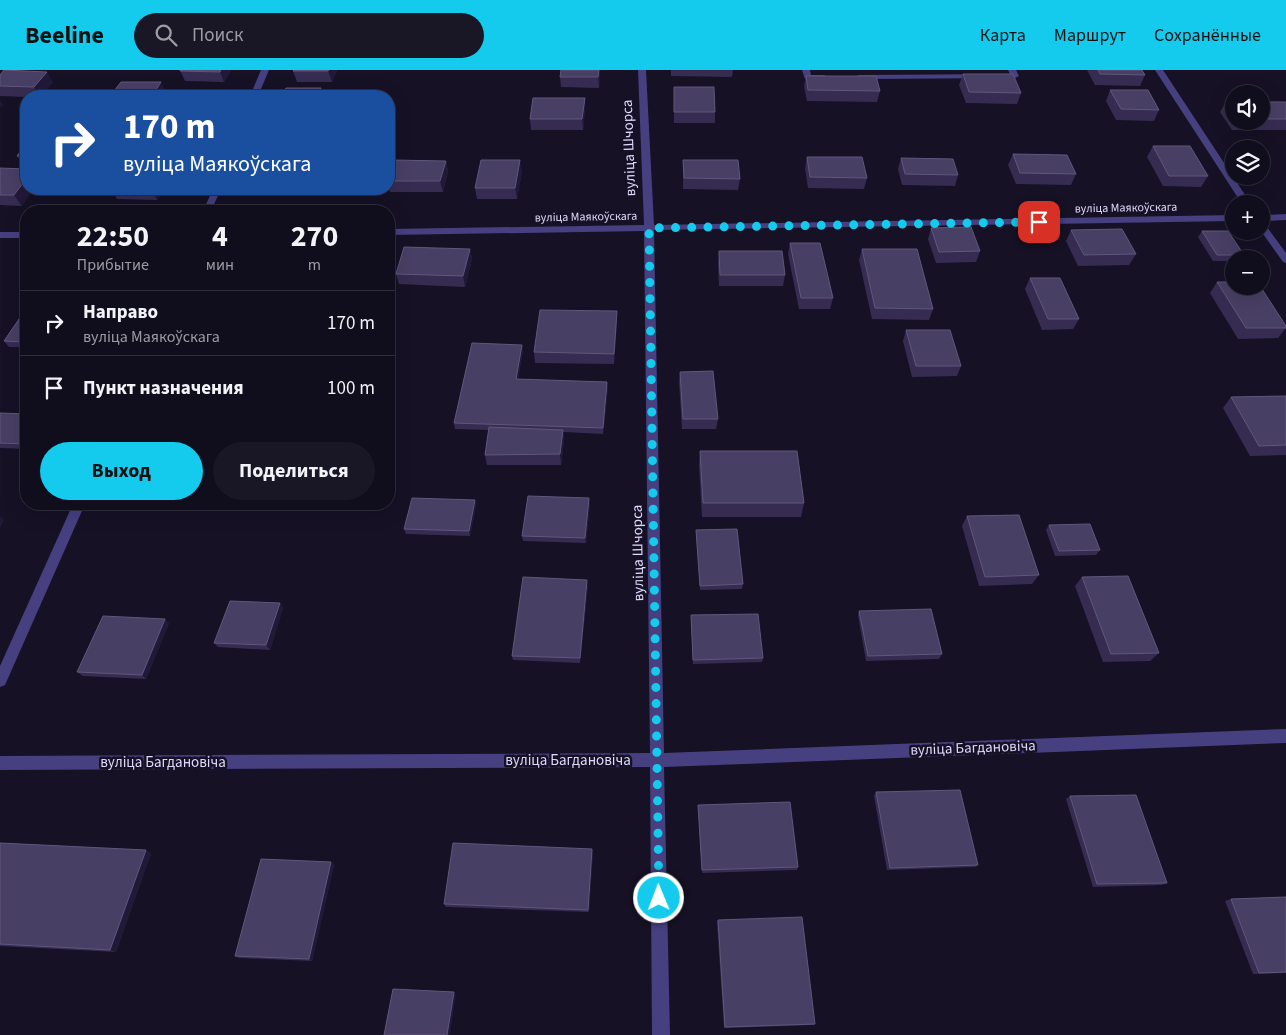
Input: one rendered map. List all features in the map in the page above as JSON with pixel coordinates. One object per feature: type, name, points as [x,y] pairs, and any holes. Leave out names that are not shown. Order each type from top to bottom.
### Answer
[{"type":"street","points":[[257,90],[265,70]]},
{"type":"street","name":"вуліца Шчорса","points":[[642,70],[649,228],[661,1035]]},
{"type":"street","points":[[806,70],[808,77],[838,77]]},
{"type":"street","points":[[847,77],[1015,76],[1012,70]]},
{"type":"street","points":[[1159,70],[1241,195]]},
{"type":"street","name":"вуліца Маякоўскага","points":[[395,232],[1225,218]]},
{"type":"street","points":[[1270,218],[1286,218]]},
{"type":"street","points":[[0,235],[20,235]]},
{"type":"street","points":[[1270,238],[1286,260]]},
{"type":"street","points":[[0,681],[76,510]]},
{"type":"street","name":"вуліца Багдановіча","points":[[0,763],[657,760],[1286,736]]},
{"type":"building","points":[[4,70],[47,72],[34,87],[0,86],[0,75]]},
{"type":"building","points":[[180,70],[221,70],[220,72]]},
{"type":"building","points":[[294,70],[329,70],[293,71]]},
{"type":"building","points":[[561,70],[599,70],[598,77],[560,77]]},
{"type":"building","points":[[1098,70],[1142,70],[1145,75],[1100,74]]},
{"type":"building","points":[[963,74],[1013,74],[1021,93],[969,92]]},
{"type":"building","points":[[806,76],[876,76],[880,91],[808,90]]},
{"type":"building","points":[[121,82],[161,82],[156,90],[115,90]]},
{"type":"building","points":[[674,87],[714,87],[715,112],[674,112]]},
{"type":"building","points":[[286,88],[321,88],[320,90],[285,90]]},
{"type":"building","points":[[1110,90],[1148,90],[1159,110],[1121,109]]},
{"type":"building","points":[[533,98],[585,98],[582,119],[530,119]]},
{"type":"building","points":[[1270,102],[1286,102],[1286,119],[1270,119]]},
{"type":"building","points":[[1153,146],[1190,146],[1208,176],[1169,176]]},
{"type":"building","points":[[1013,154],[1067,155],[1076,174],[1020,173]]},
{"type":"building","points":[[807,157],[862,157],[867,178],[810,177]]},
{"type":"building","points":[[901,158],[953,159],[958,175],[905,174]]},
{"type":"building","points":[[395,160],[446,161],[440,181],[395,181]]},
{"type":"building","points":[[481,160],[520,160],[515,188],[475,188]]},
{"type":"building","points":[[683,160],[738,160],[740,179],[684,178]]},
{"type":"building","points":[[0,168],[20,169],[20,187],[14,195],[0,195]]},
{"type":"building","points":[[971,227],[980,251],[939,252],[931,228]]},
{"type":"building","points":[[1122,229],[1136,254],[1084,255],[1071,230]]},
{"type":"building","points":[[1202,231],[1225,231],[1225,240],[1234,240],[1241,250],[1225,250],[1225,255],[1217,255]]},
{"type":"building","points":[[790,243],[820,243],[833,298],[801,298]]},
{"type":"building","points":[[404,247],[470,249],[463,276],[396,274]]},
{"type":"building","points":[[862,249],[917,249],[933,309],[875,308]]},
{"type":"building","points":[[719,251],[782,251],[785,275],[720,275]]},
{"type":"building","points":[[1030,278],[1060,278],[1079,319],[1048,319]]},
{"type":"building","points":[[1217,282],[1225,282],[1225,295]]},
{"type":"building","points":[[1225,295],[1266,295],[1286,326],[1286,328],[1246,328]]},
{"type":"building","points":[[540,310],[617,311],[614,354],[534,352]]},
{"type":"building","points":[[20,318],[20,342],[4,341]]},
{"type":"building","points":[[906,330],[950,330],[961,366],[916,366]]},
{"type":"building","points":[[472,343],[522,345],[516,379],[607,382],[603,428],[454,423]]},
{"type":"building","points":[[713,371],[718,419],[683,419],[680,372]]},
{"type":"building","points":[[1286,396],[1286,445],[1259,446],[1231,397]]},
{"type":"building","points":[[0,413],[20,414],[20,444],[0,443]]},
{"type":"building","points":[[489,427],[563,430],[560,454],[485,455]]},
{"type":"building","points":[[700,451],[797,451],[804,503],[703,503]]},
{"type":"building","points":[[528,496],[589,498],[585,538],[522,536]]},
{"type":"building","points":[[412,498],[475,500],[469,531],[404,529]]},
{"type":"building","points":[[1019,515],[1039,575],[985,577],[967,516]]},
{"type":"building","points":[[1090,524],[1100,550],[1059,551],[1049,525]]},
{"type":"building","points":[[737,529],[743,584],[700,586],[696,530]]},
{"type":"building","points":[[1128,576],[1159,653],[1111,654],[1082,577]]},
{"type":"building","points":[[523,577],[587,580],[580,658],[512,656]]},
{"type":"building","points":[[230,601],[280,603],[266,645],[214,643]]},
{"type":"building","points":[[931,609],[942,654],[868,656],[859,611]]},
{"type":"building","points":[[758,614],[763,658],[693,660],[691,615]]},
{"type":"building","points":[[103,616],[165,619],[142,675],[77,672]]},
{"type":"building","points":[[960,790],[978,865],[890,868],[876,792]]},
{"type":"building","points":[[1136,795],[1167,883],[1097,884],[1070,796]]},
{"type":"building","points":[[790,802],[798,867],[702,870],[698,805]]},
{"type":"building","points":[[0,843],[146,850],[110,950],[0,944]]},
{"type":"building","points":[[453,843],[592,849],[588,910],[444,904]]},
{"type":"building","points":[[261,859],[331,862],[309,959],[235,956]]},
{"type":"building","points":[[1286,897],[1286,972],[1259,973],[1231,899]]},
{"type":"building","points":[[802,917],[815,1024],[725,1027],[718,920]]},
{"type":"building","points":[[393,989],[454,992],[447,1035],[384,1035]]},
{"type":"route","points":[[659,898],[649,228],[1039,222]]}]
